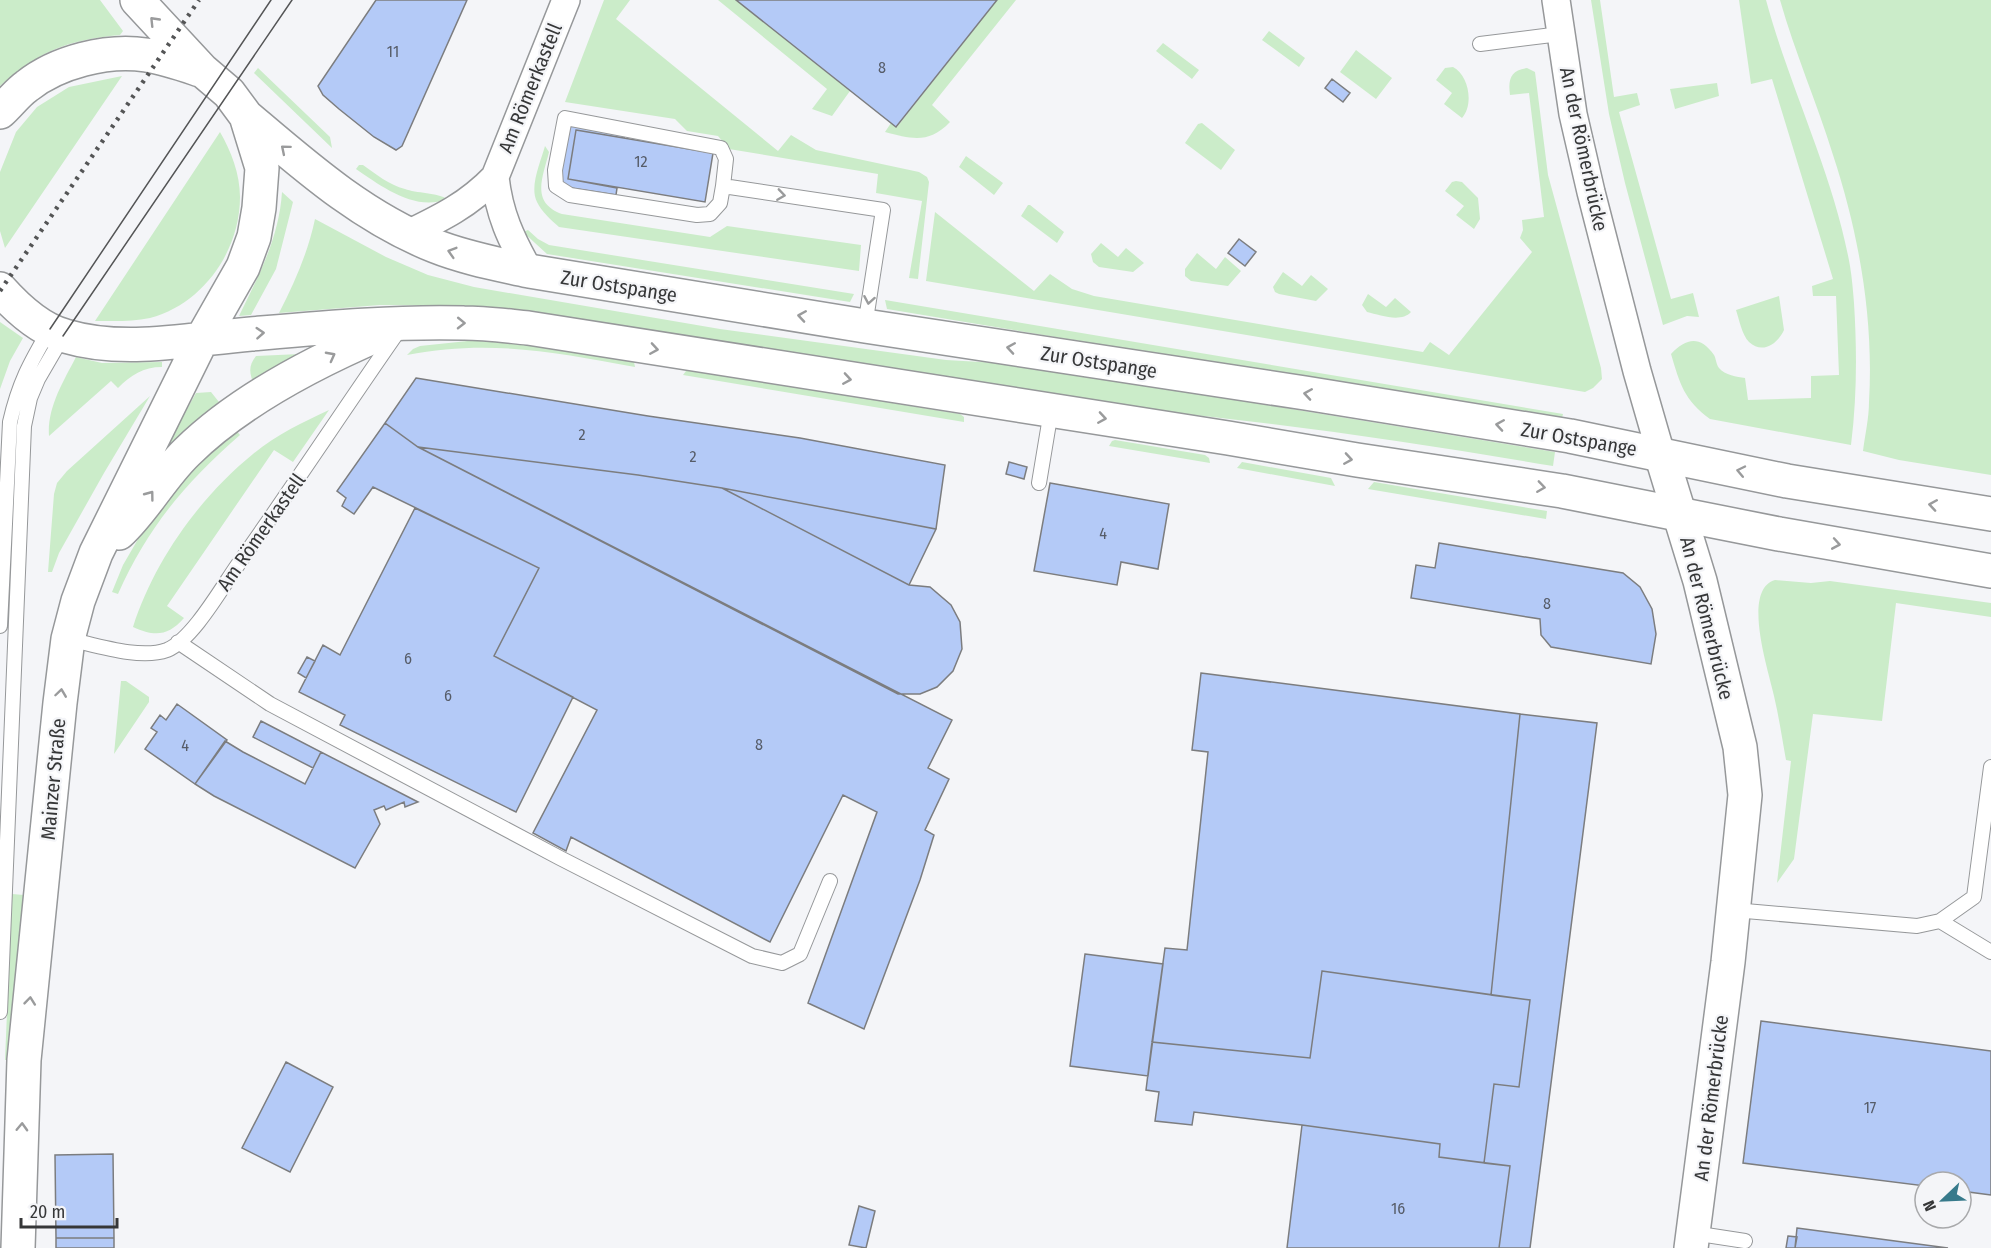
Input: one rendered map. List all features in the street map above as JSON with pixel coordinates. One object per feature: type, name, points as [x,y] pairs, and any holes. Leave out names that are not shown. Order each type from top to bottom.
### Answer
[{"type":"main road","name":"Mainzer Straße","points":[[18,1248],[13,1170],[68,639],[78,601],[96,553],[202,339],[243,267],[254,237],[259,208],[262,168],[246,116],[229,93],[202,70],[137,0]]},
{"type":"main road","name":"Mainzer Straße","points":[[0,112],[26,86],[54,69],[81,59],[143,54],[202,70]]},
{"type":"main road","name":"Zur Ostspange","points":[[246,116],[325,183],[368,213],[408,234],[456,253],[529,271],[1570,436],[1787,481],[1991,514]]},
{"type":"main road","points":[[0,288],[18,309],[57,333],[104,344],[150,344],[403,324],[465,323],[528,328],[1357,460],[1562,490],[1681,515],[1991,571]]},
{"type":"main road","points":[[96,553],[129,523],[159,483],[187,452],[244,406],[337,353],[403,324]]},
{"type":"main road","name":"An der Römerbrücke","points":[[1661,454],[1700,581],[1740,747],[1745,795],[1734,910],[1692,1241]]},
{"type":"street","name":"Am Römerkastell","points":[[408,234],[453,212],[479,194],[495,177],[566,0]]},
{"type":"street","name":"An der Römerbrücke","points":[[1556,0],[1573,114],[1588,181],[1661,454]]},
{"type":"street","name":"Am Römerkastell","points":[[495,177],[498,202],[510,239],[529,271]]},
{"type":"lane","points":[[1480,44],[1560,34]]},
{"type":"lane","points":[[565,118],[721,148],[726,159],[723,186],[720,203],[710,214],[697,215],[570,195],[556,186],[555,170],[565,118]]},
{"type":"lane","points":[[723,186],[883,210],[865,326]]},
{"type":"lane","name":"Am Römerkastell","points":[[68,639],[146,654],[168,650],[178,642],[195,626],[242,560],[403,324]]},
{"type":"lane","points":[[0,626],[10,422],[26,371],[57,333]]},
{"type":"lane","points":[[0,1012],[24,426],[30,398],[57,333]]},
{"type":"lane","points":[[1039,483],[1051,411]]},
{"type":"lane","points":[[178,642],[270,704],[549,853],[752,956],[782,963],[800,954],[830,881]]},
{"type":"lane","points":[[1734,910],[1917,926],[1940,921],[1974,897],[1991,767]]},
{"type":"lane","points":[[1940,921],[1991,952]]},
{"type":"lane","points":[[1692,1241],[1745,1241]]},
{"type":"green space","points":[[0,0],[100,0],[123,31],[120,35],[85,40],[55,49],[28,64],[0,86]]},
{"type":"green space","points":[[604,0],[630,0],[616,19],[778,151],[791,135],[816,150],[919,172],[927,177],[929,182],[918,279],[909,278],[922,201],[876,193],[878,174],[729,149],[718,136],[687,131],[675,119],[565,102]]},
{"type":"green space","points":[[718,0],[736,0],[850,91],[832,116],[812,109],[827,89]]},
{"type":"green space","points":[[997,0],[1016,0],[932,105],[950,122],[935,134],[927,137],[912,138],[885,132],[891,123],[897,127]]},
{"type":"green space","points":[[1591,0],[1600,0],[1614,97],[1637,93],[1640,105],[1619,112],[1671,299],[1693,293],[1699,317],[1687,316],[1663,325],[1609,114]]},
{"type":"green space","points":[[1739,0],[1766,0],[1823,165],[1843,232],[1851,271],[1855,321],[1855,392],[1851,445],[1710,419],[1694,405],[1684,391],[1671,354],[1688,342],[1703,344],[1714,355],[1718,366],[1724,372],[1745,378],[1748,400],[1811,398],[1811,376],[1839,375],[1836,296],[1813,296],[1812,286],[1833,279],[1772,79],[1751,84]]},
{"type":"green space","points":[[1780,0],[1991,0],[1991,475],[1899,460],[1863,451],[1868,420],[1870,371],[1863,277],[1842,185]]},
{"type":"green space","points":[[1269,31],[1305,58],[1299,67],[1262,40]]},
{"type":"green space","points":[[1163,43],[1199,70],[1192,79],[1156,51]]},
{"type":"green space","points":[[1356,50],[1392,78],[1376,99],[1340,72]]},
{"type":"green space","points":[[1453,67],[1463,77],[1468,91],[1468,106],[1462,118],[1444,104],[1452,93],[1436,80],[1445,68]]},
{"type":"green space","points":[[258,68],[330,137],[332,148],[254,73]]},
{"type":"green space","points":[[1527,68],[1535,72],[1548,175],[1601,368],[1602,379],[1585,392],[926,281],[935,212],[1034,291],[1050,274],[1072,289],[1094,296],[1423,352],[1430,342],[1449,355],[1532,252],[1520,238],[1523,230],[1522,220],[1544,217],[1529,93],[1510,95],[1511,77],[1517,71]]},
{"type":"green space","points":[[122,76],[5,248],[0,231],[0,172],[16,132],[37,107],[69,87]]},
{"type":"green space","points":[[1717,83],[1719,96],[1675,109],[1670,89]]},
{"type":"green space","points":[[1202,123],[1235,150],[1221,170],[1185,143],[1198,124]]},
{"type":"green space","points":[[220,132],[234,163],[240,197],[233,237],[215,272],[202,288],[169,311],[143,319],[95,321]]},
{"type":"green space","points":[[545,146],[549,152],[542,179],[542,196],[552,209],[562,214],[710,237],[727,226],[861,245],[859,271],[559,227],[541,209],[535,196],[536,174]]},
{"type":"green space","points":[[966,156],[1003,183],[994,195],[959,167]]},
{"type":"green space","points":[[359,165],[363,165],[399,187],[447,199],[435,202],[411,200],[376,183],[356,169]]},
{"type":"green space","points":[[1452,182],[1462,182],[1478,198],[1480,219],[1474,229],[1456,215],[1464,206],[1445,191]]},
{"type":"green space","points":[[282,192],[293,202],[276,269],[251,315],[239,316],[261,271],[272,241]]},
{"type":"green space","points":[[1028,205],[1064,232],[1057,243],[1021,216]]},
{"type":"green space","points":[[315,219],[386,257],[428,275],[474,287],[720,329],[946,360],[1016,364],[1555,452],[1553,466],[1349,434],[1144,410],[595,321],[471,306],[380,305],[279,313],[300,267]]},
{"type":"green space","points":[[528,230],[549,245],[854,294],[850,302],[547,254],[523,232]]},
{"type":"green space","points":[[1101,243],[1118,257],[1126,248],[1144,263],[1133,272],[1099,267],[1093,262],[1091,254]]},
{"type":"green space","points":[[1197,253],[1216,269],[1225,257],[1241,271],[1228,286],[1191,281],[1185,276],[1185,269]]},
{"type":"green space","points":[[1283,272],[1302,286],[1311,275],[1328,289],[1316,301],[1279,294],[1273,287]]},
{"type":"green space","points":[[1368,294],[1386,307],[1395,298],[1411,312],[1396,318],[1367,312],[1362,305]]},
{"type":"green space","points":[[1779,296],[1784,330],[1769,346],[1754,346],[1744,335],[1736,310]]},
{"type":"green space","points":[[885,300],[1563,414],[1562,418],[1550,419],[887,309]]},
{"type":"green space","points":[[0,322],[23,338],[10,361],[0,389]]},
{"type":"green space","points":[[477,340],[529,342],[630,360],[634,362],[635,367],[521,349],[466,348],[407,355],[420,346]]},
{"type":"green space","points":[[300,354],[255,386],[250,370],[256,356]]},
{"type":"green space","points":[[76,357],[102,363],[162,362],[162,367],[149,368],[138,373],[118,388],[111,381],[49,436],[53,405]]},
{"type":"green space","points":[[689,370],[960,414],[964,417],[964,422],[683,375]]},
{"type":"green space","points":[[211,392],[223,407],[168,455],[163,451],[196,393]]},
{"type":"green space","points":[[150,396],[59,553],[52,572],[48,572],[54,494],[57,483],[67,471]]},
{"type":"green space","points":[[329,410],[293,462],[274,450],[167,606],[184,618],[172,628],[161,633],[133,627],[153,578],[166,555],[197,510],[215,490],[233,471],[262,447],[290,429]]},
{"type":"green space","points":[[236,430],[240,435],[202,471],[170,507],[142,548],[118,594],[112,592],[123,565],[141,534],[197,462]]},
{"type":"green space","points":[[1115,440],[1205,455],[1209,458],[1210,463],[1109,446]]},
{"type":"green space","points":[[1242,462],[1331,478],[1335,486],[1237,468]]},
{"type":"green space","points":[[1374,482],[1547,511],[1546,519],[1368,489]]},
{"type":"green space","points":[[1775,580],[1811,583],[1830,581],[1991,603],[1991,617],[1896,603],[1882,721],[1813,714],[1794,859],[1777,883],[1791,761],[1786,760],[1763,651],[1758,615],[1760,599],[1765,587]]},
{"type":"green space","points":[[121,681],[126,681],[149,697],[149,702],[114,754]]},
{"type":"green space","points":[[12,894],[24,895],[11,1060],[5,1060]]},
{"type":"building","points":[[376,0],[467,0],[402,146],[396,150],[374,137],[339,109],[323,95],[318,86]]},
{"type":"building","points":[[736,0],[997,0],[896,127]]},
{"type":"building","points":[[1332,79],[1350,93],[1343,102],[1325,88]]},
{"type":"building","points":[[561,123],[626,134],[624,138],[576,130],[568,179],[617,188],[616,195],[551,185]]},
{"type":"building","points":[[576,130],[713,153],[705,202],[568,179]]},
{"type":"building","points":[[1239,239],[1256,252],[1245,266],[1228,253]]},
{"type":"building","points":[[416,378],[800,438],[945,465],[936,529],[722,488],[418,447],[385,423]]},
{"type":"building","points":[[385,423],[418,447],[952,720],[928,768],[949,779],[925,830],[934,835],[920,880],[864,1029],[808,1003],[877,812],[843,795],[770,942],[571,837],[566,851],[533,833],[597,710],[494,656],[539,568],[373,487],[354,514],[342,506],[346,498],[337,491]]},
{"type":"building","points":[[418,447],[722,488],[909,585],[930,587],[951,605],[960,622],[962,649],[953,671],[937,687],[920,694],[898,694]]},
{"type":"building","points":[[1009,462],[1027,467],[1024,479],[1006,474]]},
{"type":"building","points":[[1050,483],[1169,504],[1158,569],[1121,562],[1117,585],[1034,571]]},
{"type":"building","points":[[722,488],[936,529],[909,585]]},
{"type":"building","points":[[415,508],[539,568],[494,656],[573,697],[516,812],[340,725],[345,715],[299,692],[323,645],[340,655]]},
{"type":"building","points":[[1439,543],[1623,573],[1640,587],[1652,609],[1656,634],[1651,664],[1551,647],[1541,635],[1540,619],[1411,598],[1416,565],[1435,568]]},
{"type":"building","points":[[307,657],[315,661],[306,678],[298,673]]},
{"type":"building","points":[[1201,673],[1520,714],[1491,995],[1322,971],[1310,1058],[1152,1042],[1165,948],[1187,950],[1208,752],[1192,750]]},
{"type":"building","points":[[177,704],[227,740],[195,784],[145,749],[157,732],[151,728],[160,715],[166,720]]},
{"type":"building","points":[[1520,714],[1597,723],[1530,1248],[1499,1248],[1510,1166],[1484,1163],[1494,1084],[1519,1087],[1530,1000],[1491,995]]},
{"type":"building","points":[[261,721],[321,752],[313,768],[253,737]]},
{"type":"building","points":[[225,741],[305,784],[321,752],[418,802],[405,807],[404,802],[386,810],[384,806],[374,810],[380,824],[355,868],[195,784]]},
{"type":"building","points":[[1085,954],[1163,964],[1148,1076],[1070,1066]]},
{"type":"building","points":[[1322,971],[1530,1000],[1519,1087],[1494,1084],[1484,1163],[1439,1157],[1440,1144],[1302,1125],[1194,1112],[1192,1125],[1155,1121],[1159,1092],[1146,1090],[1152,1042],[1310,1058]]},
{"type":"building","points":[[1761,1021],[1991,1051],[1991,1195],[1973,1193],[1973,1170],[1913,1170],[1913,1184],[1743,1163]]},
{"type":"building","points":[[286,1062],[333,1087],[290,1172],[242,1148]]},
{"type":"building","points":[[1302,1125],[1440,1144],[1439,1157],[1510,1166],[1499,1248],[1287,1248]]},
{"type":"building","points":[[113,1154],[114,1238],[56,1238],[55,1155]]},
{"type":"building","points":[[859,1206],[875,1211],[866,1248],[849,1245]]},
{"type":"building","points":[[1797,1228],[1948,1248],[1795,1248]]},
{"type":"building","points":[[1788,1236],[1797,1237],[1795,1248],[1786,1248]]},
{"type":"building","points":[[56,1238],[114,1238],[114,1248],[56,1248]]},
{"type":"tram line","points":[[50,329],[271,0]]},
{"type":"tram line","points":[[63,336],[292,0]]},
{"type":"railway","points":[[0,291],[199,0]]}]
